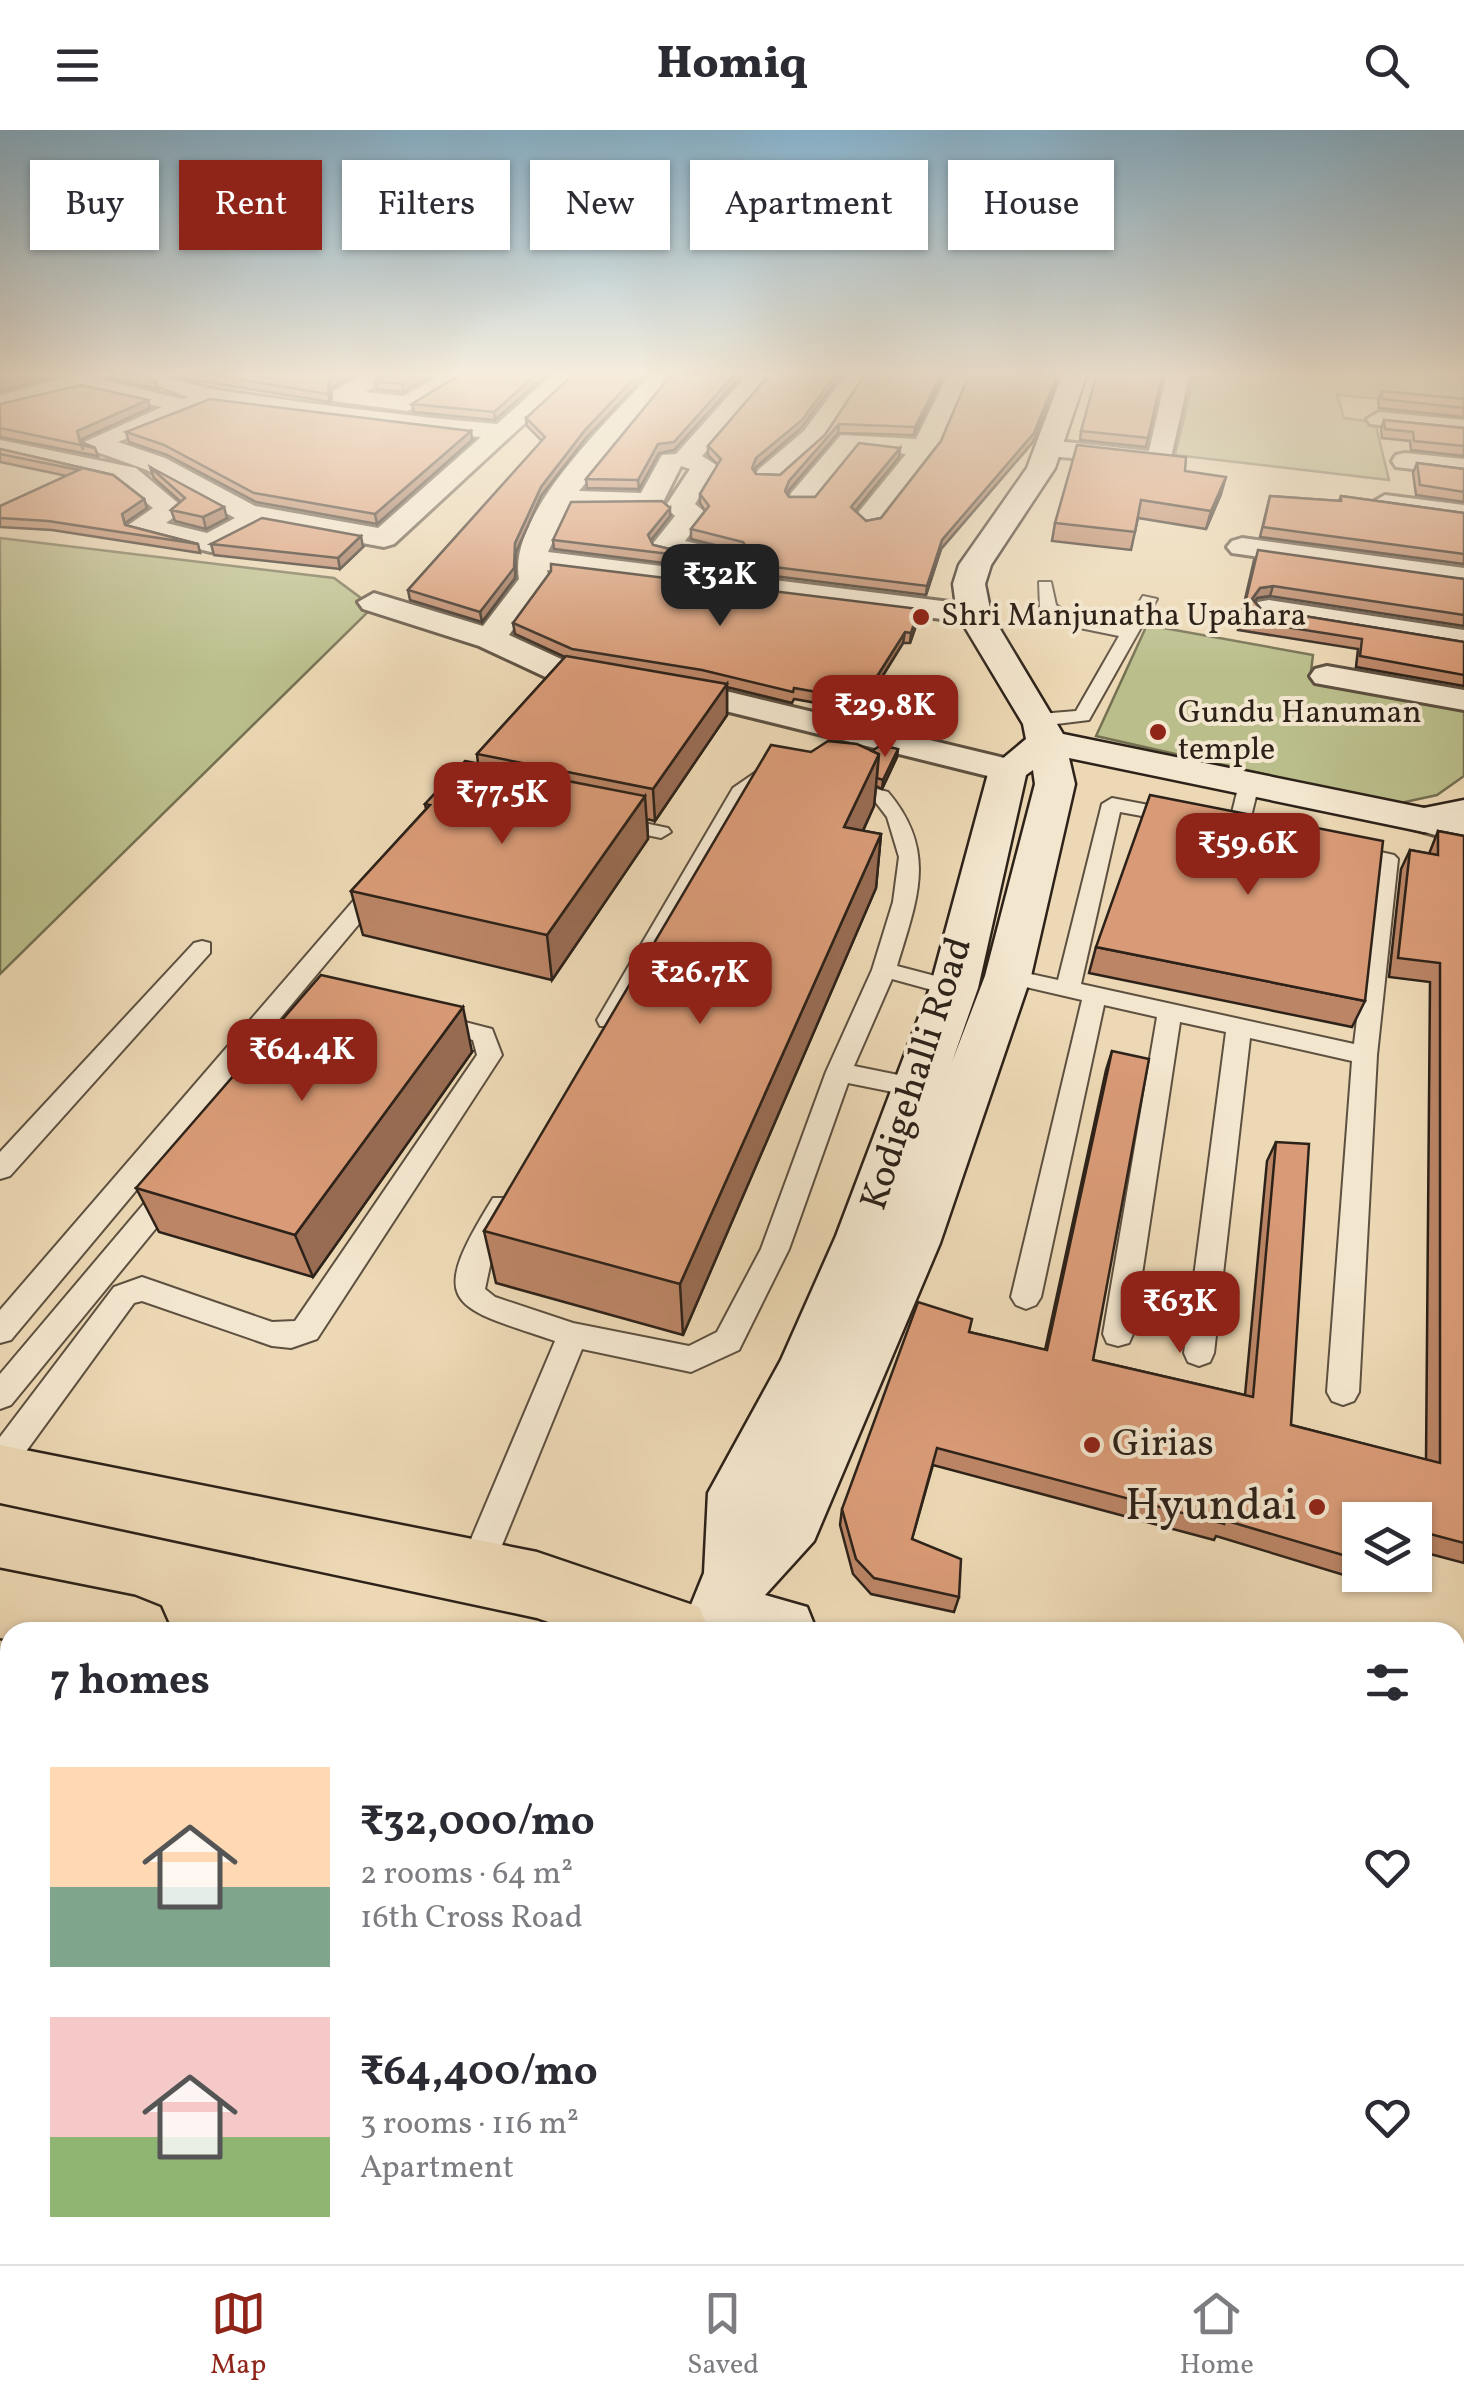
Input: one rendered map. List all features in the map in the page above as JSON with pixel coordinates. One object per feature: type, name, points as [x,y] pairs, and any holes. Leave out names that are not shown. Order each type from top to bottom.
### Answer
[{"type":"highway","points":[[0,1474],[537,1584],[645,1622]]},
{"type":"highway","points":[[0,1604],[87,1622]]},
{"type":"main road","points":[[735,1613],[790,1519],[912,1242],[1008,976],[1054,784],[1031,744],[974,614],[969,584],[975,566],[1037,473]]},
{"type":"main road","points":[[1031,744],[1424,820],[1464,812]]},
{"type":"main road","name":"Kodigehalli Road","points":[[735,1613],[741,1494],[807,1371],[864,1236],[954,988],[1031,744]]},
{"type":"street","points":[[120,473],[171,508],[141,526],[211,543],[259,516]]},
{"type":"street","points":[[173,473],[259,516],[384,538]]},
{"type":"street","points":[[223,536],[366,558],[459,473]]},
{"type":"street","points":[[490,639],[534,578],[530,559],[557,498],[576,473]]},
{"type":"street","points":[[632,532],[665,473]]},
{"type":"street","points":[[701,473],[680,507],[692,512],[666,546],[813,572],[801,594]]},
{"type":"street","points":[[802,498],[823,473]]},
{"type":"street","points":[[866,520],[904,473]]},
{"type":"street","points":[[557,498],[650,502]]},
{"type":"street","points":[[1384,503],[1464,513]]},
{"type":"street","points":[[1242,546],[1464,577]]},
{"type":"street","points":[[530,559],[974,614]]},
{"type":"street","points":[[374,602],[490,639],[564,673],[1031,744]]},
{"type":"street","points":[[1269,608],[1464,640]]},
{"type":"street","points":[[1327,676],[1464,700]]},
{"type":"street","points":[[1424,820],[1464,831]]},
{"type":"lane","points":[[1045,585],[1048,607],[1059,616],[1078,625],[1130,633]]},
{"type":"lane","points":[[1031,744],[1082,716],[1149,599]]},
{"type":"lane","points":[[518,1178],[478,1247],[469,1276],[470,1294],[485,1306],[573,1335],[691,1358],[728,1341],[775,1249],[840,1072],[884,970],[911,870],[911,839],[888,803],[871,791],[762,774],[750,780],[598,1040]]},
{"type":"lane","points":[[1068,988],[1112,804],[1229,827],[1248,784]]},
{"type":"lane","points":[[589,818],[661,832]]},
{"type":"lane","points":[[1331,847],[1387,858],[1364,1055],[1343,1392]]},
{"type":"lane","points":[[0,1331],[401,860]]},
{"type":"lane","points":[[0,1169],[202,948]]},
{"type":"lane","points":[[884,970],[954,988]]},
{"type":"lane","points":[[1008,976],[1364,1055]]},
{"type":"lane","points":[[1026,1298],[1095,994]]},
{"type":"lane","points":[[1118,1334],[1170,1012]]},
{"type":"lane","points":[[0,1462],[124,1295],[142,1289],[272,1334],[290,1336],[306,1330],[490,1056],[483,1035],[410,1015]]},
{"type":"lane","points":[[1199,1354],[1239,1027]]},
{"type":"lane","points":[[840,1072],[918,1088]]},
{"type":"lane","points":[[0,1396],[186,1172]]},
{"type":"lane","points":[[475,1570],[573,1335]]},
{"type":"green space","points":[[1326,473],[1387,473],[1389,480]]},
{"type":"green space","points":[[0,538],[334,578],[373,607],[0,974]]},
{"type":"green space","points":[[1147,625],[1313,655],[1310,679],[1464,706],[1464,776],[1437,795],[1396,804],[1096,736]]},
{"type":"building","points":[[73,473],[103,473],[113,475],[144,499],[122,514],[125,525],[198,544],[48,521],[0,518],[0,506]]},
{"type":"building","points":[[156,473],[224,507],[203,517],[171,510],[185,498]]},
{"type":"building","points":[[216,473],[423,473],[375,514],[254,493]]},
{"type":"building","points":[[513,473],[552,473],[541,487],[515,543],[514,568],[480,612],[408,590]]},
{"type":"building","points":[[591,473],[642,473],[638,480],[586,479]]},
{"type":"building","points":[[713,473],[796,473],[785,491],[789,497],[815,497],[835,473],[880,473],[851,507],[866,521],[881,518],[916,473],[1000,473],[942,540],[927,586],[733,562],[749,551],[743,542],[691,529],[709,506],[700,494]]},
{"type":"building","points":[[1069,473],[1196,473],[1226,477],[1211,511],[1141,500],[1135,532],[1055,523]]},
{"type":"building","points":[[1418,473],[1464,473],[1464,492],[1420,485]]},
{"type":"building","points":[[1270,496],[1341,501],[1341,496],[1464,513],[1464,554],[1263,527]]},
{"type":"building","points":[[662,501],[670,508],[648,535],[653,545],[711,559],[553,540],[571,502]]},
{"type":"building","points":[[262,518],[361,536],[338,558],[211,544]]},
{"type":"building","points":[[1258,550],[1464,579],[1464,615],[1273,586],[1260,588],[1252,599],[1261,609],[1464,642],[1464,675],[1360,656],[1362,639],[1241,620]]},
{"type":"building","points":[[551,564],[919,609],[911,633],[905,632],[862,700],[794,688],[793,692],[702,670],[572,649],[513,623],[551,571]]},
{"type":"building","points":[[566,656],[727,684],[653,789],[477,754]]},
{"type":"building","points":[[828,741],[857,744],[879,754],[844,827],[881,834],[680,1284],[484,1231],[771,745],[811,752]]},
{"type":"building","points":[[881,745],[898,749],[883,780],[877,778],[879,754],[872,751]]},
{"type":"building","points":[[465,761],[645,796],[547,935],[351,891]]},
{"type":"building","points":[[1150,795],[1383,841],[1365,1001],[1096,947]]},
{"type":"building","points":[[1438,831],[1464,836],[1464,1543],[1432,1535],[1432,1502],[1342,1502],[1342,1555],[1224,1520],[1224,1524],[937,1448],[912,1539],[961,1559],[959,1597],[874,1578],[856,1559],[842,1509],[918,1302],[972,1319],[969,1332],[1047,1350],[1112,1051],[1149,1059],[1093,1360],[1253,1397],[1276,1142],[1309,1144],[1291,1425],[1440,1463],[1440,963],[1398,958],[1410,850],[1438,855]]},
{"type":"building","points":[[321,975],[463,1007],[295,1235],[136,1188]]},
{"type":"place","name":"Shri Manjunatha Upahara","points":[[921,617]]},
{"type":"place","name":"Gundu Hanuman temple","points":[[1158,732]]},
{"type":"place","name":"Girias","points":[[1092,1445]]},
{"type":"place","name":"Hyundai","points":[[1317,1507]]}]
